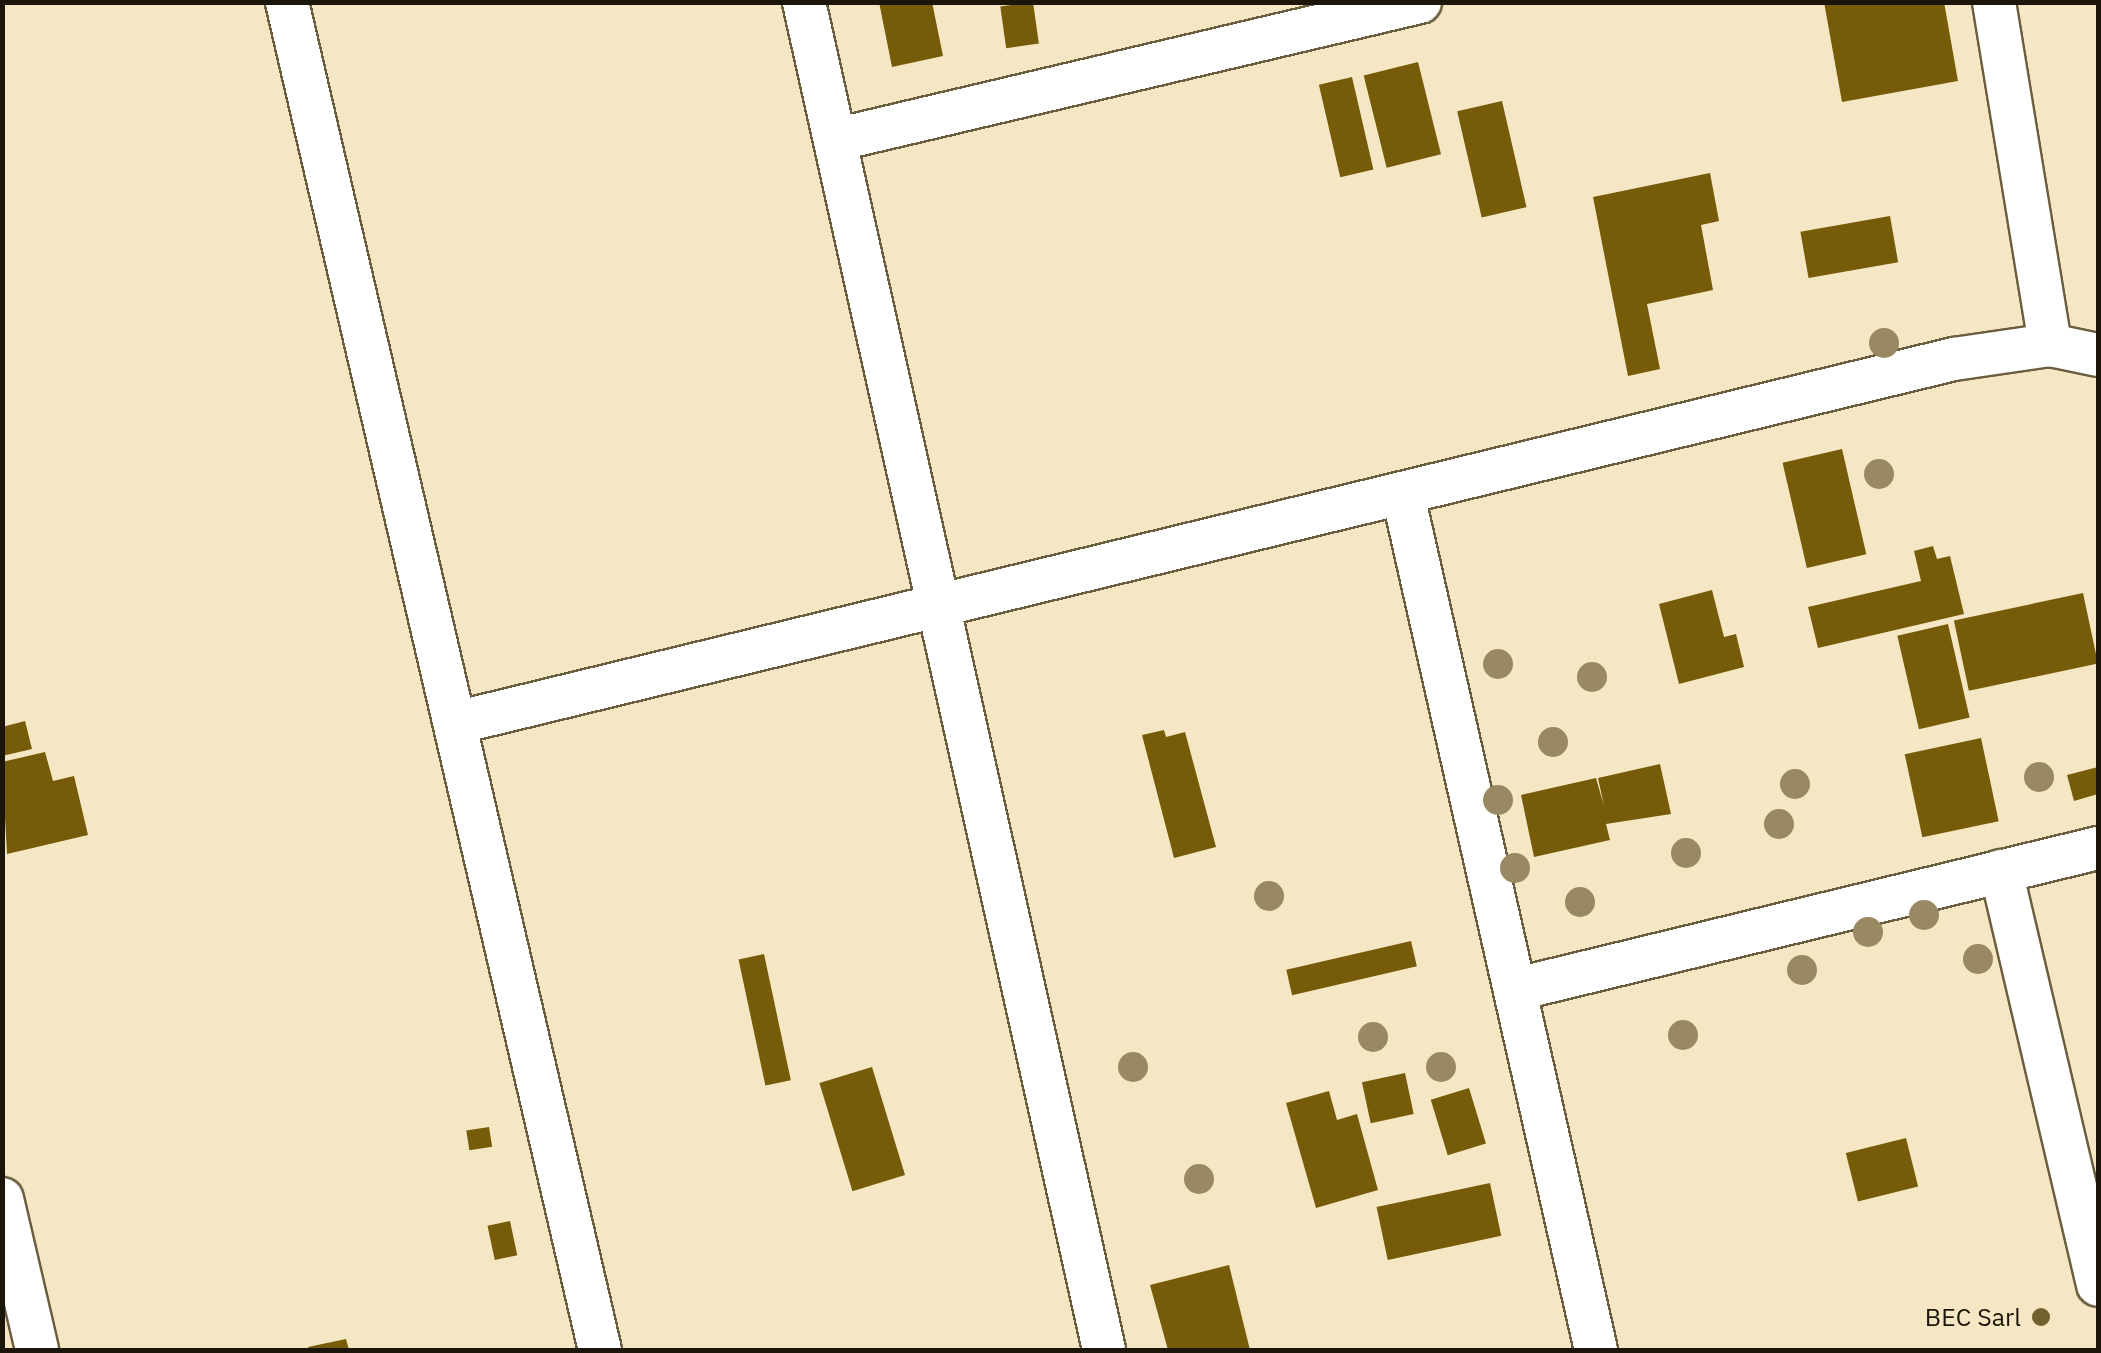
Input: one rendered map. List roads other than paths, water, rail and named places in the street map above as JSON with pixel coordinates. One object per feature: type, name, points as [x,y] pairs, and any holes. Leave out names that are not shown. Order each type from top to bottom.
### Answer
[{"type":"street","points":[[288,2],[600,1350]]},
{"type":"street","points":[[804,2],[840,139],[1104,1350]]},
{"type":"street","points":[[840,139],[1420,2]]},
{"type":"street","points":[[1994,2],[2050,345]]},
{"type":"street","points":[[455,723],[1954,360],[2050,345],[2098,355]]},
{"type":"street","points":[[1403,495],[1596,1350]]},
{"type":"street","points":[[1517,989],[2098,848]]},
{"type":"street","points":[[2001,871],[2098,1285]]},
{"type":"street","points":[[2,1200],[37,1350]]},
{"type":"place","name":"BEC Sarl","points":[[2041,1317]]}]
